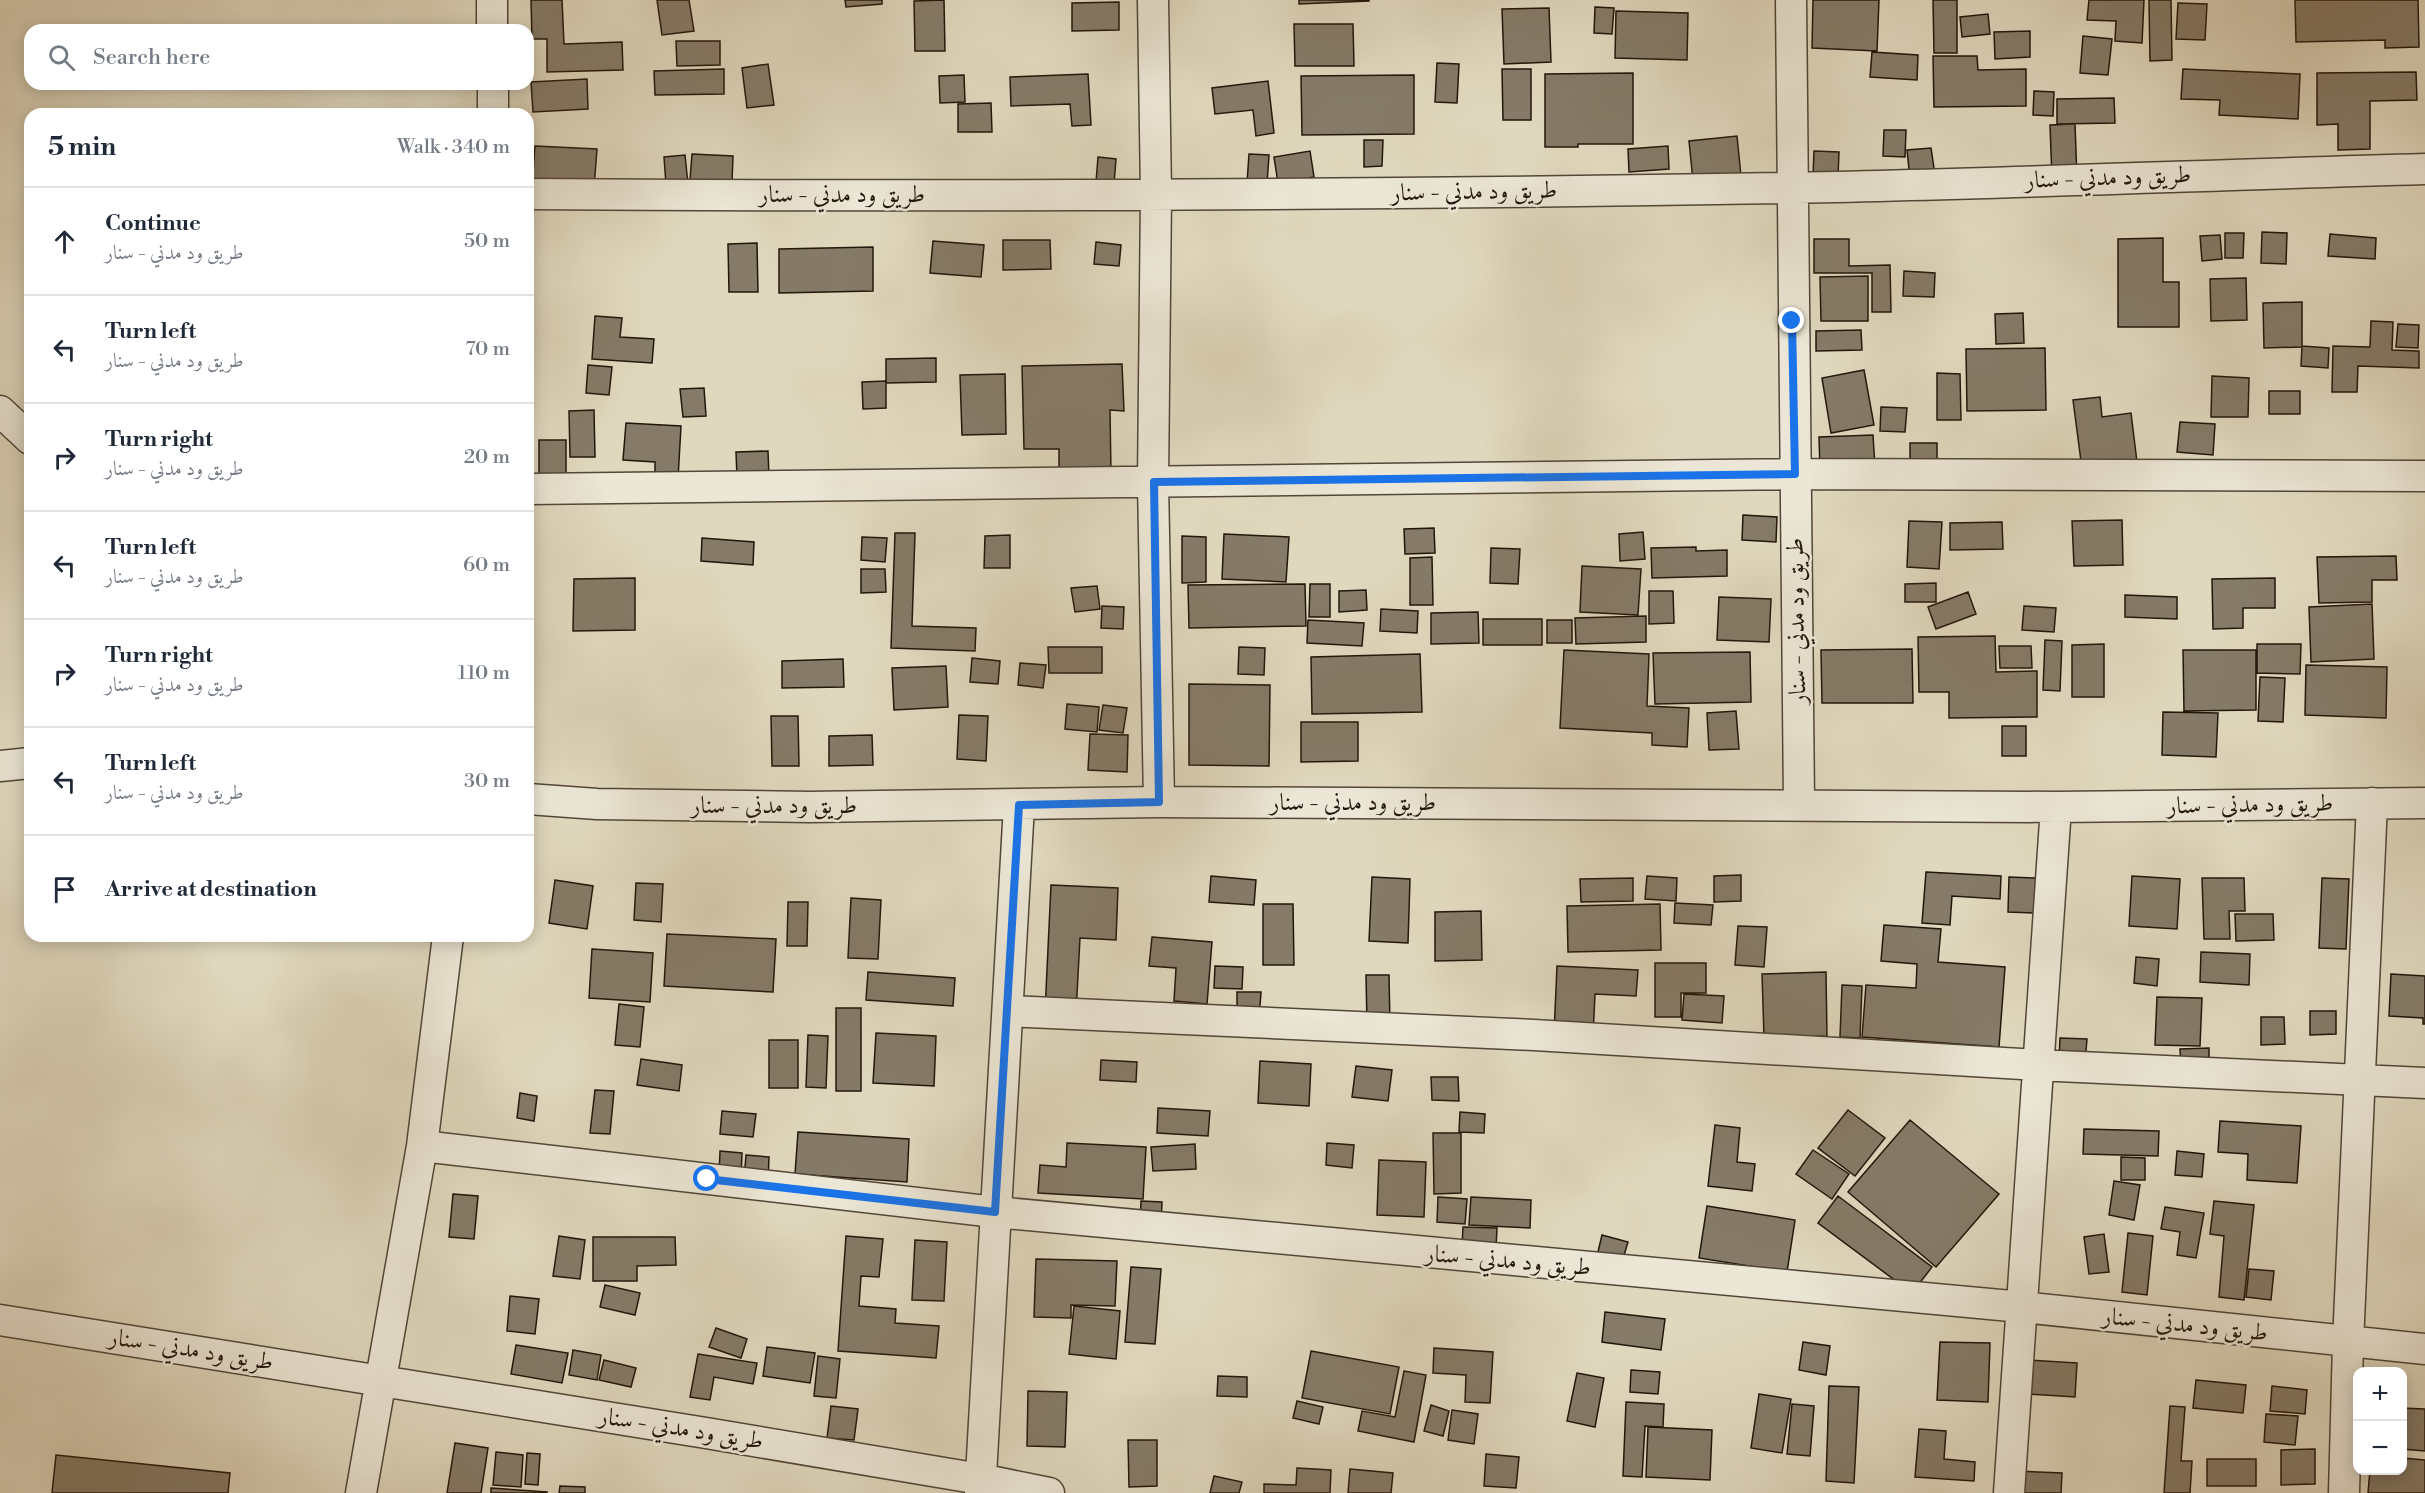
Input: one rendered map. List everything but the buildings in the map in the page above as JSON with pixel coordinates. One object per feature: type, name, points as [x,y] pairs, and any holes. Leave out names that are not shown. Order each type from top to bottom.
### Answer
[{"type":"street","points":[[492,0],[492,24]]},
{"type":"street","points":[[1153,0],[1156,194],[1154,482],[1159,802]]},
{"type":"street","name":"طريق ود مدني - سنار","points":[[1791,0],[1798,804]]},
{"type":"street","points":[[492,90],[493,108]]},
{"type":"street","name":"طريق ود مدني - سنار","points":[[534,194],[831,196],[1791,188],[2425,169]]},
{"type":"street","points":[[0,411],[24,433]]},
{"type":"street","points":[[534,489],[1795,474],[2425,476]]},
{"type":"street","points":[[0,766],[24,764]]},
{"type":"street","name":"طريق ود مدني - سنار","points":[[534,800],[597,804],[809,807],[1159,802],[2056,807],[2425,803]]},
{"type":"street","points":[[2344,1493],[2348,1343],[2372,804]]},
{"type":"street","points":[[980,1486],[1019,805]]},
{"type":"street","points":[[2009,1493],[2056,807]]},
{"type":"street","points":[[361,1493],[422,1146],[447,942]]},
{"type":"street","points":[[1008,1011],[1534,1035],[2037,1065],[2425,1083]]},
{"type":"street","name":"طريق ود مدني - سنار","points":[[422,1146],[995,1212],[2022,1307],[2348,1343],[2425,1349]]},
{"type":"street","name":"طريق ود مدني - سنار","points":[[0,1320],[382,1382],[980,1486],[1049,1493]]},
{"type":"route","points":[[707,1179],[995,1212],[1019,805],[1159,802],[1154,482],[1795,474],[1792,321]]}]
